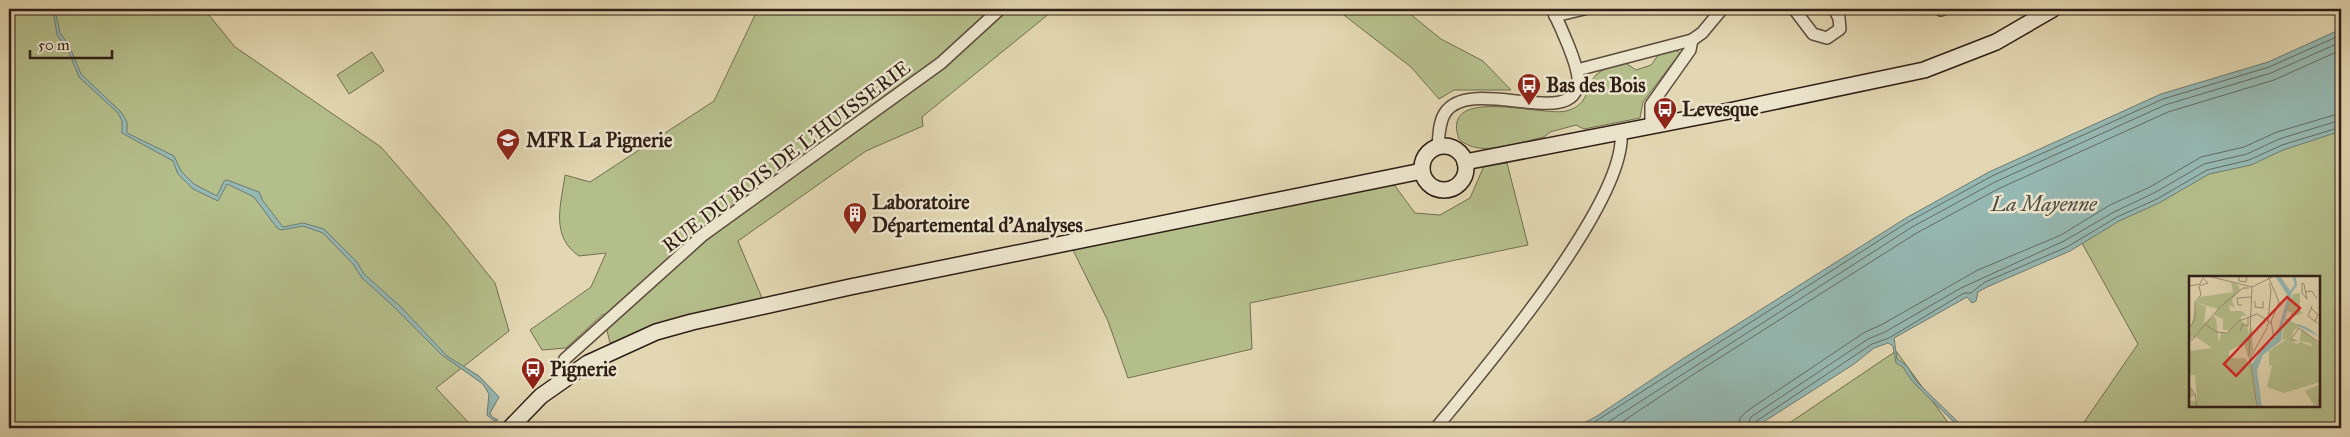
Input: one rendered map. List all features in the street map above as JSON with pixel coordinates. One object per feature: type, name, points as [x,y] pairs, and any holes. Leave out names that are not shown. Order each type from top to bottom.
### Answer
[{"type":"main road","points":[[1465,162],[1651,126],[1930,68],[1996,42],[2053,9]]},
{"type":"main road","points":[[1438,146],[1445,146],[1458,151],[1465,162],[1466,169],[1461,182],[1448,190],[1434,188],[1424,178],[1422,164],[1427,153],[1438,146]]},
{"type":"main road","points":[[510,428],[541,396],[563,379],[624,345],[656,332],[692,322],[850,287],[1422,171]]},
{"type":"street","name":"RUE DU BOIS DE L'HUISSERIE","points":[[563,379],[562,365],[565,359],[703,236],[941,63],[1000,9]]},
{"type":"street","points":[[1438,146],[1440,126],[1446,112],[1461,100],[1486,98],[1557,104],[1571,98],[1578,82],[1577,70],[1553,12],[1584,9]]},
{"type":"street","points":[[1577,70],[1692,40],[1702,33],[1722,9]]},
{"type":"street","points":[[1794,9],[1813,34],[1827,38],[1840,29],[1839,18],[1834,9]]},
{"type":"street","points":[[1651,126],[1651,105],[1690,50],[1692,40]]},
{"type":"street","points":[[1436,428],[1497,354],[1571,252],[1594,213],[1613,170],[1621,146],[1621,132]]},
{"type":"green space","points":[[9,9],[204,9],[235,47],[381,147],[446,222],[495,283],[509,331],[436,388],[469,423],[465,428],[9,428]]},
{"type":"green space","points":[[737,9],[1055,9],[922,117],[923,126],[866,151],[738,241],[762,298],[610,343],[603,314],[566,348],[542,350],[530,330],[591,287],[606,253],[579,256],[564,239],[561,229],[560,209],[565,175],[590,182],[714,101],[755,15]]},
{"type":"green space","points":[[1336,9],[1404,9],[1441,39],[1483,61],[1511,90],[1454,90],[1439,99],[1411,67]]},
{"type":"green space","points":[[1676,50],[1680,53],[1643,102],[1640,118],[1584,129],[1576,125],[1550,132],[1544,137],[1500,147],[1478,148],[1468,145],[1459,139],[1457,122],[1464,112],[1478,108],[1496,107],[1554,112],[1566,111],[1579,105],[1596,75],[1602,70],[1624,62],[1636,70],[1651,65],[1659,54]]},
{"type":"green space","points":[[372,52],[384,71],[349,94],[337,75]]},
{"type":"green space","points":[[2341,125],[2341,428],[2080,428],[2138,344],[2077,234],[2223,159]]},
{"type":"green space","points":[[1507,163],[1528,245],[1250,303],[1252,349],[1128,378],[1108,321],[1072,248],[1392,182],[1415,213],[1440,215],[1470,198],[1484,166]]},
{"type":"green space","points":[[1896,351],[1952,428],[1782,428]]},
{"type":"water","points":[[53,9],[55,9],[60,33],[69,45],[81,74],[121,112],[127,122],[127,133],[174,156],[181,171],[194,184],[217,196],[224,181],[227,180],[259,192],[263,201],[283,227],[303,223],[324,229],[357,262],[364,274],[401,307],[447,356],[479,376],[499,397],[490,413],[492,417],[498,420],[494,421],[487,415],[489,394],[483,384],[442,355],[362,278],[353,264],[323,233],[303,226],[281,230],[277,228],[254,197],[227,184],[218,201],[193,189],[178,174],[173,161],[122,133],[122,121],[118,113],[79,77],[68,50],[57,35]]},
{"type":"water","name":"La Mayenne","points":[[2341,29],[2341,131],[2283,150],[2251,165],[2209,174],[2159,203],[2119,221],[2070,251],[1987,287],[1978,292],[1976,301],[1972,303],[1967,297],[1894,338],[1897,359],[1907,366],[1916,381],[1964,428],[1960,428],[1912,381],[1903,367],[1896,363],[1893,346],[1888,343],[1874,348],[1854,364],[1754,428],[1575,428],[1597,416],[1684,358],[1906,218],[1989,172],[2161,94],[2268,62]]},
{"type":"place","name":"Bas des Bois","points":[[1529,106]]},
{"type":"place","name":"Levesque","points":[[1665,130]]},
{"type":"place","name":"MFR La Pignerie","points":[[508,161]]},
{"type":"place","name":"Laboratoire Départemental d'Analyses","points":[[855,235]]},
{"type":"place","name":"Pignerie","points":[[533,390]]}]
